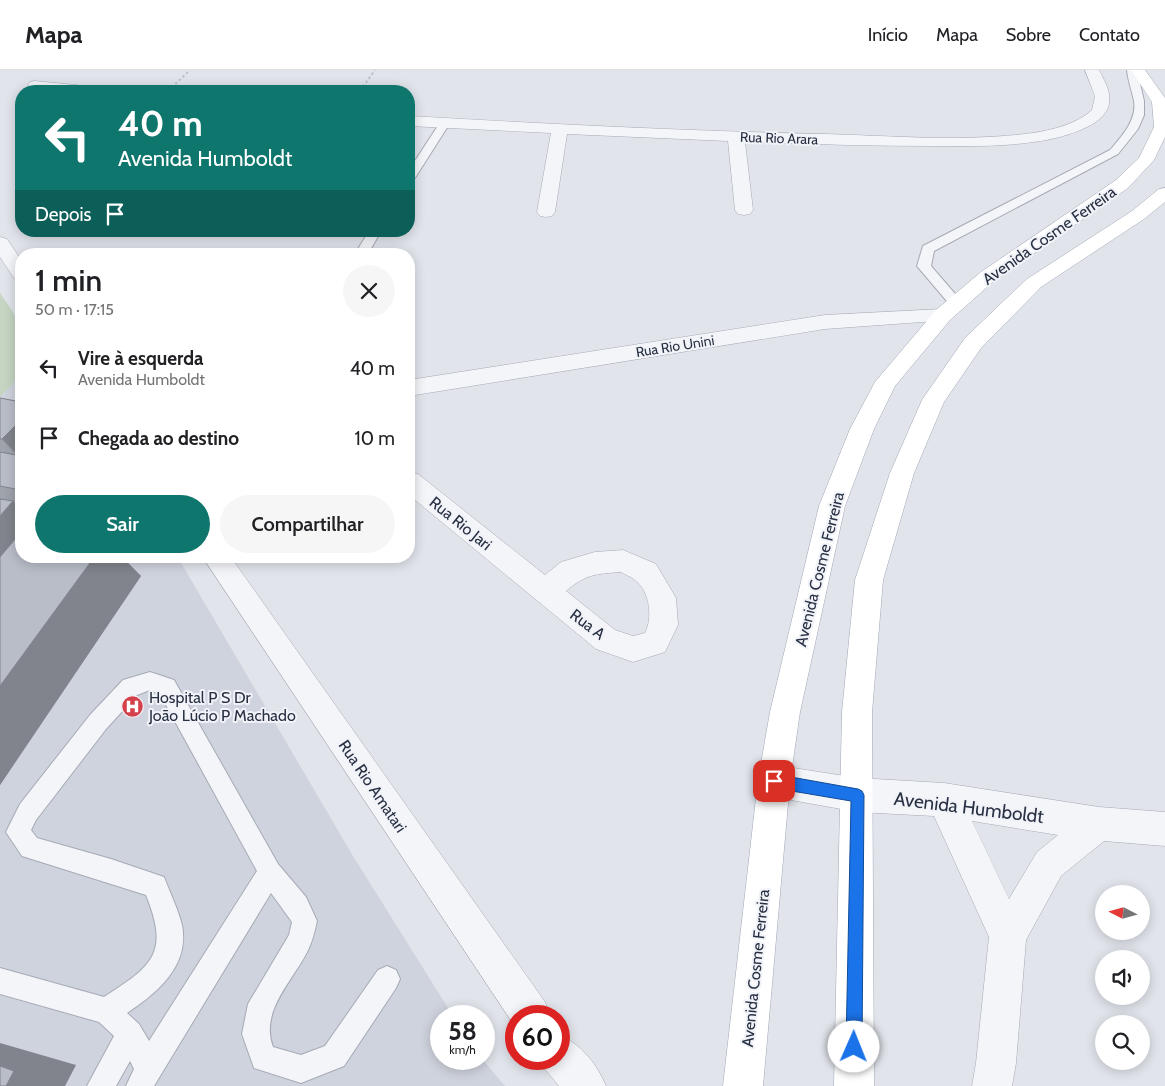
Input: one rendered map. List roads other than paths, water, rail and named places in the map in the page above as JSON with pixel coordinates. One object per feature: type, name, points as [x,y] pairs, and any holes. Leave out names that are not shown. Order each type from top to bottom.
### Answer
[{"type":"main road","name":"Avenida Cosme Ferreira","points":[[743,1086],[774,781],[784,712],[832,506],[862,428],[886,382],[950,309],[988,276],[1122,184],[1146,160],[1162,126],[1160,102],[1138,70]]},
{"type":"main road","name":"Avenida Cosme Ferreira","points":[[854,1086],[858,795],[857,712],[869,580],[902,473],[933,400],[973,344],[1034,283],[1138,215],[1165,192]]},
{"type":"street","name":"Rua Rio Arara","points":[[415,121],[560,130],[916,142],[1001,140],[1045,136],[1078,124],[1098,113],[1103,99],[1101,87],[1092,70]]},
{"type":"street","points":[[546,212],[560,130]]},
{"type":"street","points":[[736,136],[744,210]]},
{"type":"street","points":[[0,243],[15,265]]},
{"type":"street","name":"Rua Rio Unini","points":[[415,387],[825,322],[950,309]]},
{"type":"street","name":"Rua Rio Jari","points":[[415,486],[546,591]]},
{"type":"street","name":"Rua Rio Amatari","points":[[220,563],[523,1005]]},
{"type":"street","name":"Avenida Humboldt","points":[[774,781],[858,795],[944,800],[1099,824],[1165,828]]},
{"type":"street","points":[[944,800],[1008,936]]},
{"type":"street","points":[[992,1086],[996,1063],[1008,936],[1049,864],[1099,824]]},
{"type":"street","points":[[570,1068],[586,1086]]},
{"type":"lane","points":[[950,309],[924,266],[928,249],[1114,152],[1133,131],[1139,103],[1132,70]]},
{"type":"lane","points":[[415,170],[445,123]]},
{"type":"lane","points":[[365,248],[371,237]]},
{"type":"lane","points":[[106,1011],[153,979],[167,955],[170,930],[156,886],[30,848],[18,832],[28,812],[98,722],[130,687],[150,681],[167,687],[270,872],[297,906],[306,921],[300,940],[261,1004],[255,1034],[264,1058],[301,1069],[334,1056],[387,979]]},
{"type":"lane","points":[[144,1077],[270,872]]},
{"type":"lane","points":[[0,981],[106,1011],[130,1033],[144,1077]]},
{"type":"lane","points":[[101,1086],[130,1033]]},
{"type":"place","name":"Hospital P S Dr João Lúcio P Machado","points":[[133,706]]}]
